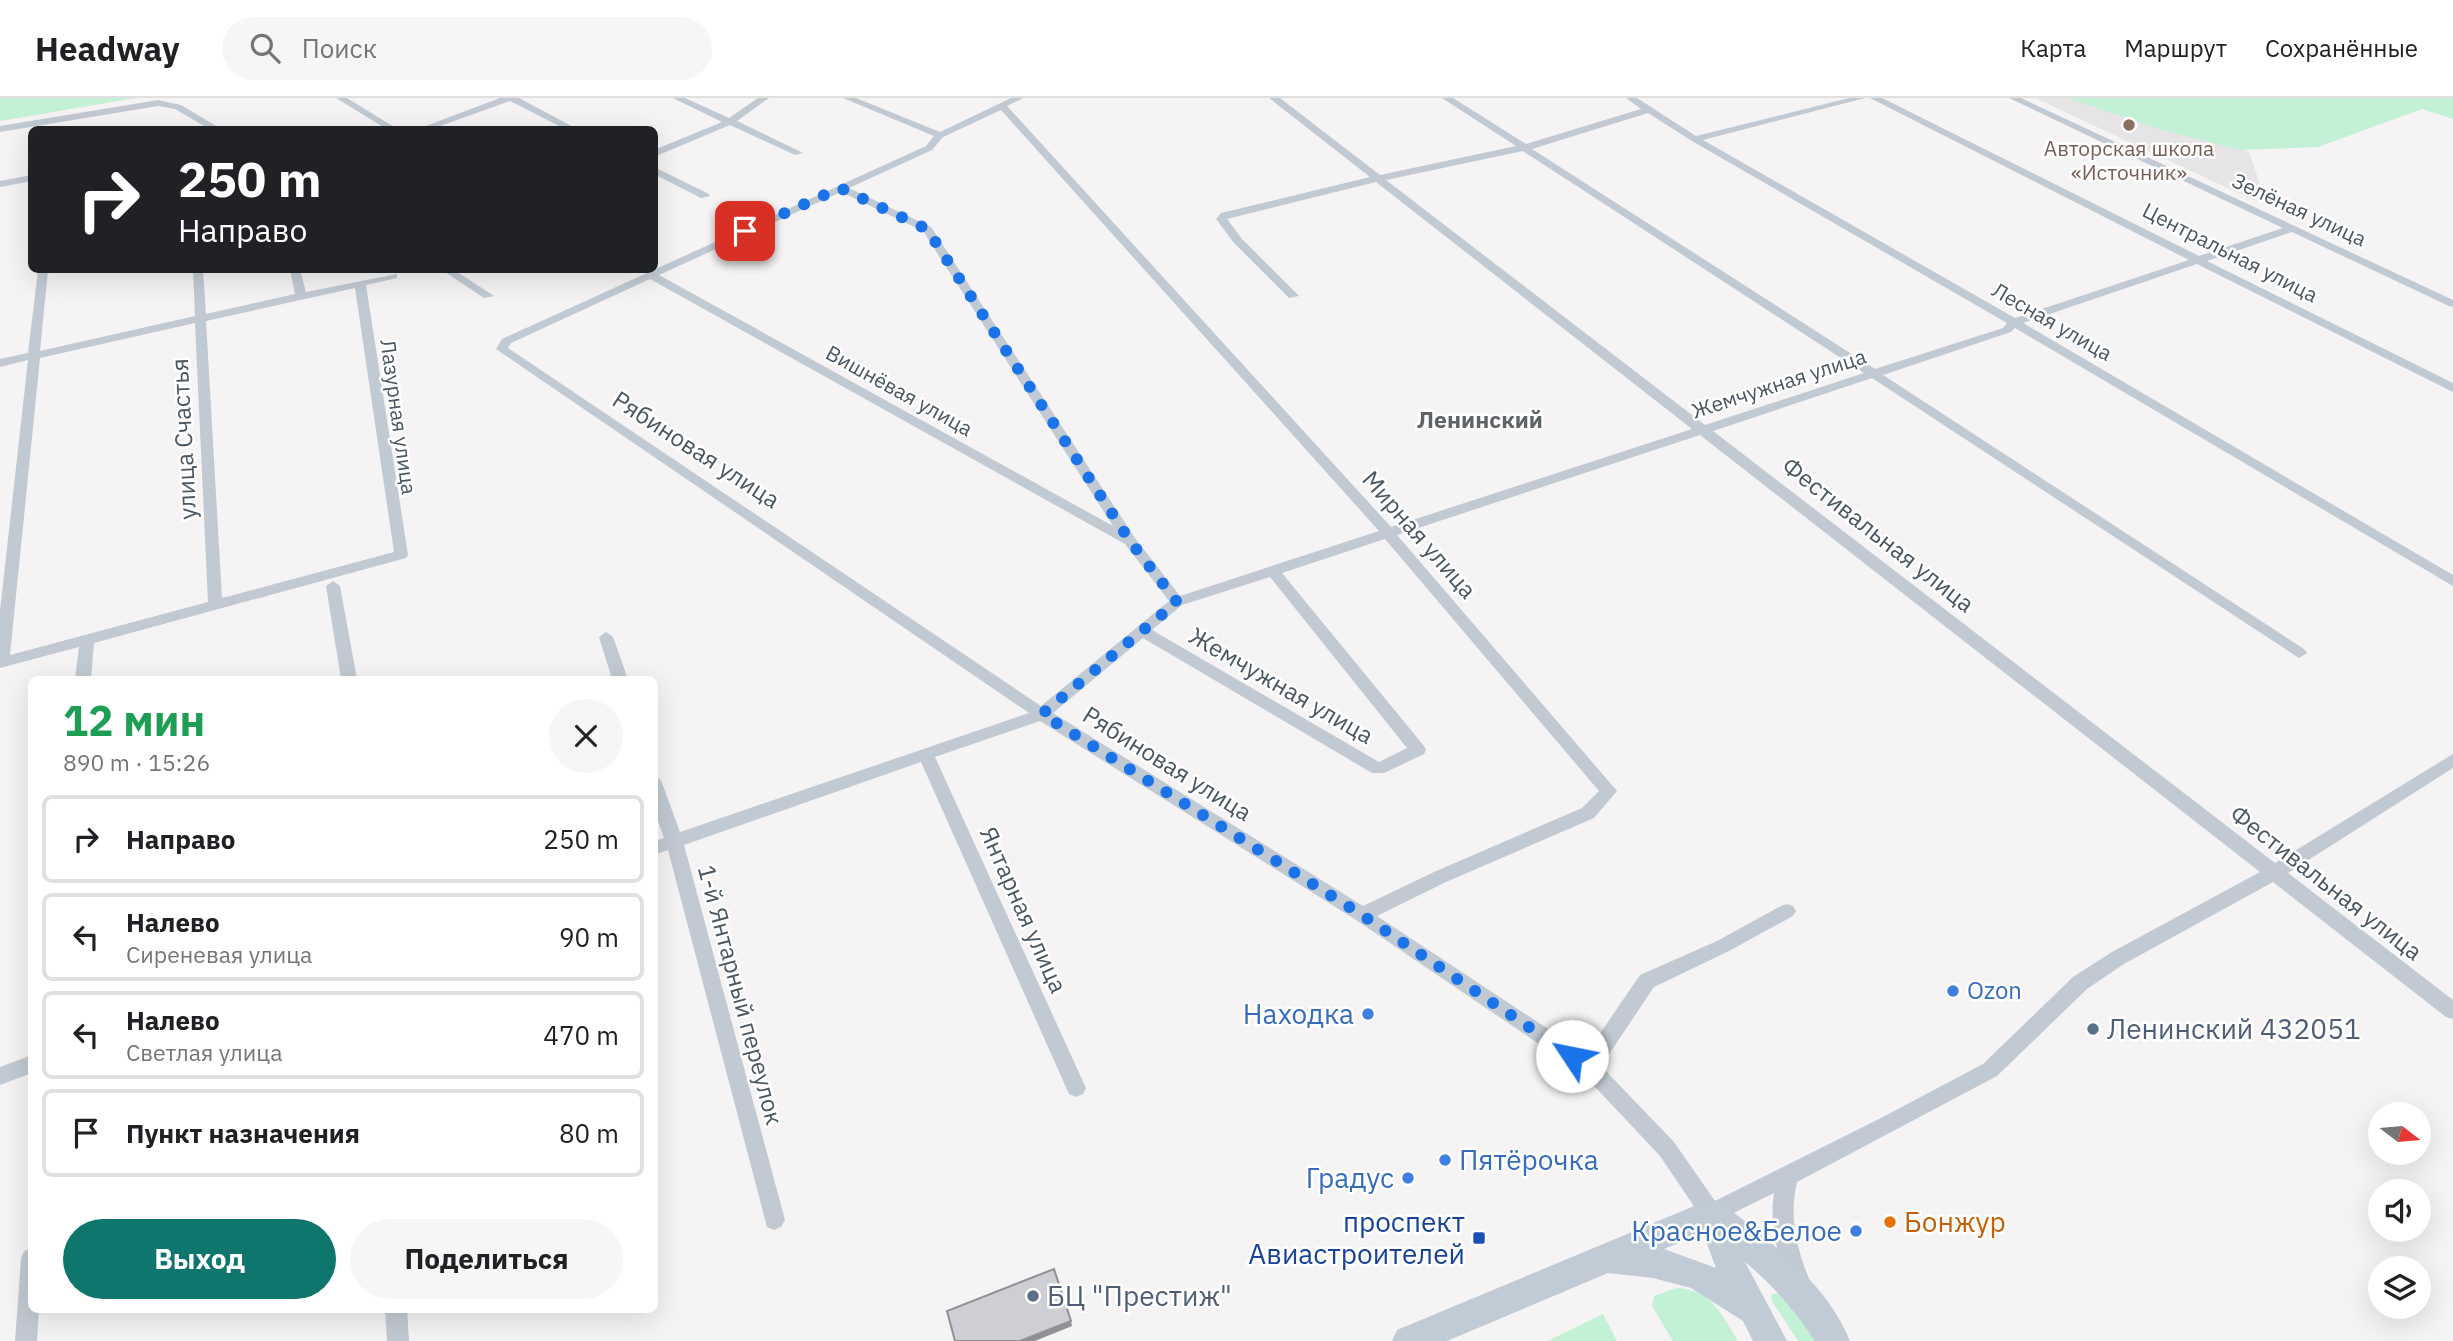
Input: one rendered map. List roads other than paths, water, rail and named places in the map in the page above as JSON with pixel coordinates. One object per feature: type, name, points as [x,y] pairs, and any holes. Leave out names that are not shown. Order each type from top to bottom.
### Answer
[{"type":"main road","points":[[1408,1341],[1711,1214]]},
{"type":"main road","points":[[1711,1214],[1777,1268],[1807,1300],[1834,1341]]},
{"type":"main road","points":[[1711,1214],[1734,1273],[1771,1341]]},
{"type":"main road","points":[[1607,1258],[1656,1261],[1689,1271],[1718,1284],[1752,1310]]},
{"type":"street","points":[[341,98],[388,126]]},
{"type":"street","points":[[430,126],[511,98],[567,126]]},
{"type":"street","points":[[678,98],[798,153]]},
{"type":"street","points":[[658,151],[730,122],[764,98]]},
{"type":"street","points":[[848,98],[940,135]]},
{"type":"street","points":[[658,271],[929,148],[940,135],[1018,98]]},
{"type":"street","name":"Фестивальная улица","points":[[1274,98],[2453,1011]]},
{"type":"street","points":[[1447,98],[1516,143],[1527,147],[2299,653]]},
{"type":"street","name":"Лесная улица","points":[[1631,98],[1695,139],[2014,322],[2453,581]]},
{"type":"street","points":[[1695,139],[1860,98]]},
{"type":"street","name":"Центральная улица","points":[[1875,98],[2453,388]]},
{"type":"street","name":"Зелёная улица","points":[[2014,98],[2453,304]]},
{"type":"street","points":[[0,129],[158,103],[178,107],[213,126]]},
{"type":"street","name":"Мирная улица","points":[[1003,107],[1389,534],[1609,791],[1588,813],[1440,877],[1362,915]]},
{"type":"street","points":[[1293,296],[1238,242],[1221,219],[1225,215],[1379,178],[1527,147],[1650,110]]},
{"type":"street","points":[[658,172],[705,196]]},
{"type":"street","points":[[0,184],[28,179]]},
{"type":"street","points":[[658,847],[1042,714],[1177,602],[1130,541],[927,229],[840,188]]},
{"type":"street","name":"Жемчужная улица","points":[[1177,602],[2007,330],[2014,322],[2294,228]]},
{"type":"street","points":[[43,273],[1,662],[215,605]]},
{"type":"street","name":"улица Счастья","points":[[198,273],[215,605]]},
{"type":"street","points":[[296,273],[300,296]]},
{"type":"street","points":[[452,273],[488,296]]},
{"type":"street","points":[[650,275],[654,273]]},
{"type":"street","points":[[0,363],[393,275]]},
{"type":"street","name":"Рябиновая улица","points":[[650,275],[506,341],[502,349],[1042,714],[1362,915],[1589,1067],[1667,1149],[1711,1214]]},
{"type":"street","name":"Вишнёвая улица","points":[[650,275],[1130,541]]},
{"type":"street","name":"Лазурная улица","points":[[215,605],[401,555],[360,283]]},
{"type":"street","name":"Жемчужная улица","points":[[1142,631],[1378,769],[1418,750],[1273,571]]},
{"type":"street","points":[[333,586],[348,676]]},
{"type":"street","points":[[606,637],[619,676]]},
{"type":"street","points":[[83,676],[87,639]]},
{"type":"street","name":"Янтарная улица","points":[[926,754],[1076,1088]]},
{"type":"street","points":[[1711,1214],[1990,1070],[2080,983],[2118,958],[2275,872],[2453,760]]},
{"type":"street","name":"1-й Янтарный переулок","points":[[658,795],[674,841],[774,1220]]},
{"type":"street","points":[[1589,1067],[1647,981],[1723,946],[1787,911]]},
{"type":"street","points":[[0,1076],[28,1066]]},
{"type":"street","points":[[1788,1175],[1781,1199],[1781,1222],[1786,1250],[1807,1300]]},
{"type":"street","points":[[26,1341],[28,1313]]},
{"type":"street","points":[[396,1313],[398,1341]]},
{"type":"place","name":"Авторская школа «Источник»","points":[[2129,125]]},
{"type":"place","name":"Ozon","points":[[1953,991]]},
{"type":"place","name":"Находка","points":[[1368,1014]]},
{"type":"place","name":"Ленинский 432051","points":[[2093,1029]]},
{"type":"place","name":"Пятёрочка","points":[[1445,1160]]},
{"type":"place","name":"Градус","points":[[1408,1178]]},
{"type":"place","name":"Бонжур","points":[[1890,1222]]},
{"type":"place","name":"Красное&Белое","points":[[1856,1231]]},
{"type":"place","name":"проспект Авиастроителей","points":[[1479,1238]]},
{"type":"place","name":"БЦ \"Престиж\"","points":[[1033,1296]]},
{"type":"district","name":"Ленинский","points":[[1480,420]]}]
